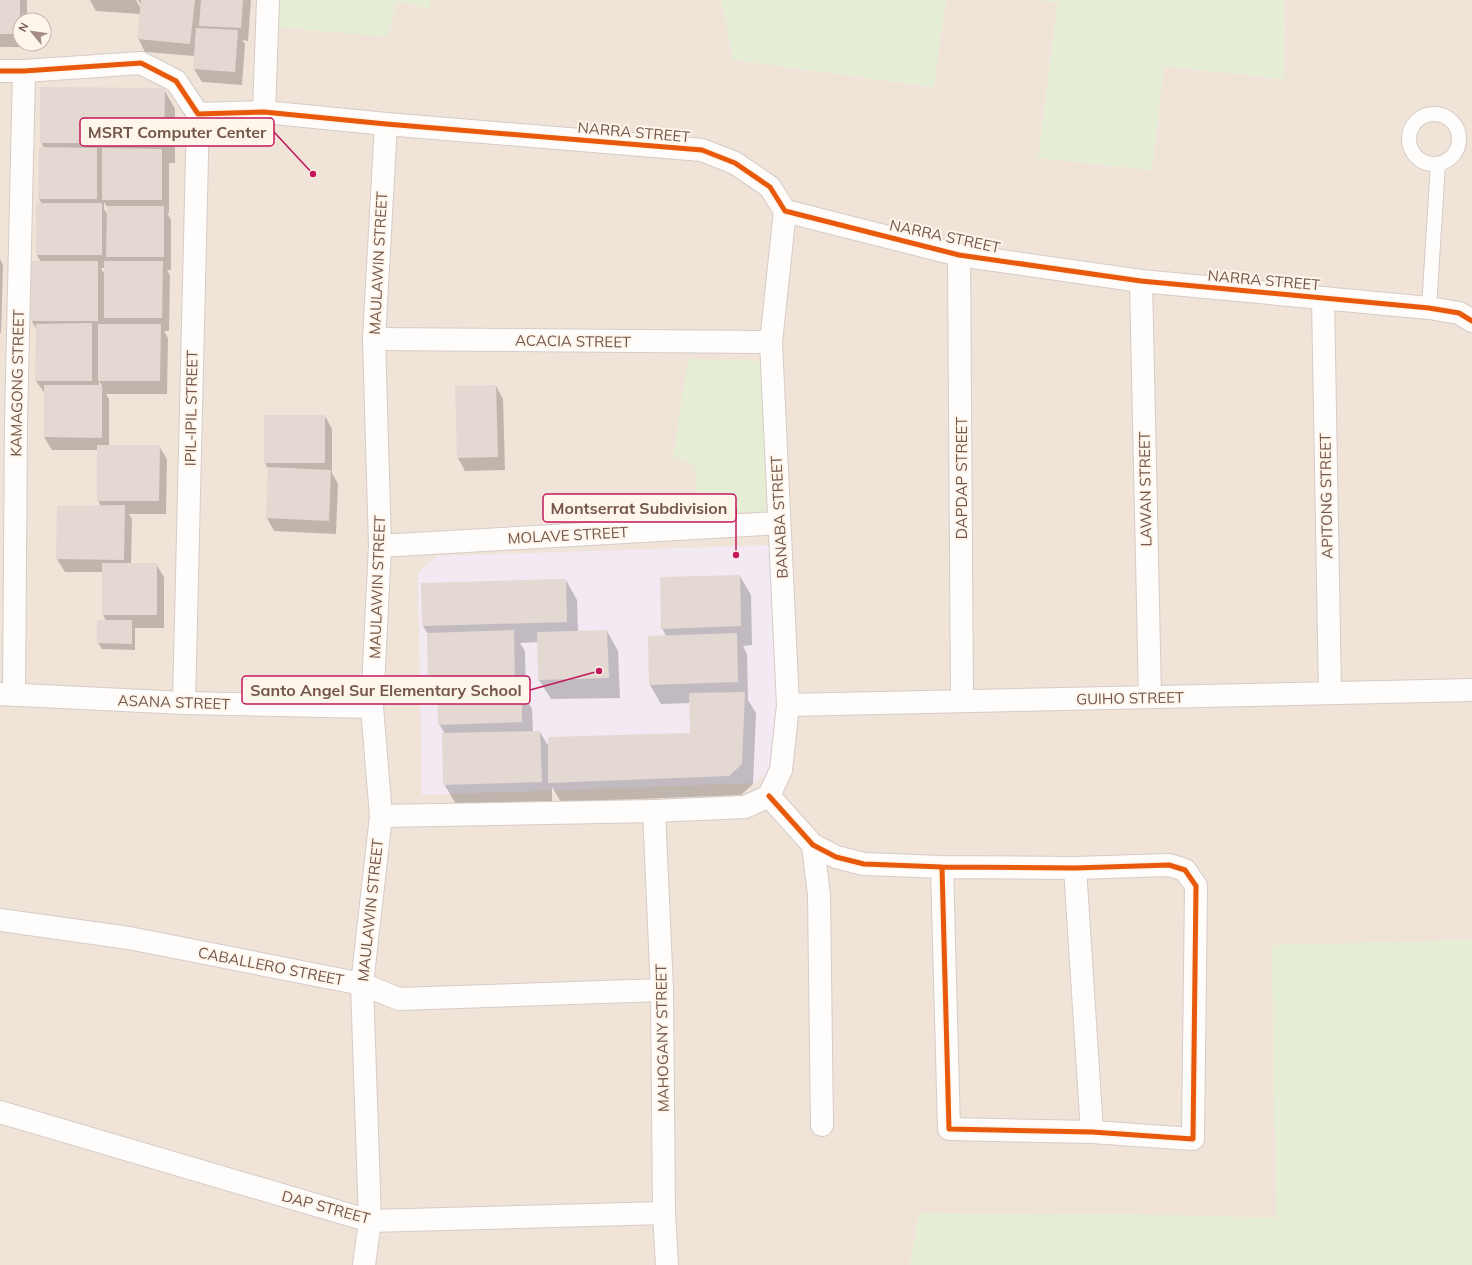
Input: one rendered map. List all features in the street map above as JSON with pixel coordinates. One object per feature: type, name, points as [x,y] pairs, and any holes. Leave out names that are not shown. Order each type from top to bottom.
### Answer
[{"type":"street","points":[[264,112],[268,0]]},
{"type":"street","points":[[0,71],[24,71],[142,63],[176,81],[198,114]]},
{"type":"street","name":"KAMAGONG STREET","points":[[7,695],[8,421],[24,71]]},
{"type":"street","name":"NARRA STREET","points":[[198,114],[264,112],[386,124],[702,150],[735,164],[770,186],[785,210],[959,255],[1141,281],[1429,308],[1459,313],[1472,321]]},
{"type":"street","name":"IPIL-IPIL STREET","points":[[184,703],[198,114]]},
{"type":"street","name":"MAULAWIN STREET","points":[[364,1265],[370,1221],[362,984],[381,816],[372,707],[380,546],[374,339],[386,124]]},
{"type":"street","name":"BANABA STREET","points":[[769,796],[781,770],[788,705],[771,342],[785,210]]},
{"type":"street","name":"DAPDAP STREET","points":[[959,255],[962,701]]},
{"type":"street","name":"LAWAN STREET","points":[[1141,281],[1150,697]]},
{"type":"street","name":"APITONG STREET","points":[[1323,298],[1330,693]]},
{"type":"street","name":"ACACIA STREET","points":[[374,339],[771,342]]},
{"type":"street","name":"MOLAVE STREET","points":[[380,546],[779,523]]},
{"type":"street","name":"GUIHO STREET","points":[[788,705],[1472,690]]},
{"type":"street","name":"ASANA STREET","points":[[7,695],[184,703],[372,707]]},
{"type":"street","points":[[381,816],[654,811],[745,807],[769,796],[813,845],[836,857],[864,864],[942,867],[1075,868],[1169,865],[1185,870],[1196,886],[1193,1139],[1092,1132],[949,1129],[942,867]]},
{"type":"street","name":"MAHOGANY STREET","points":[[654,811],[662,990],[664,1213],[667,1265]]},
{"type":"street","points":[[813,845],[819,894],[822,1125]]},
{"type":"street","points":[[1075,868],[1092,1132]]},
{"type":"street","name":"CABALLERO STREET","points":[[0,920],[129,938],[362,984],[399,999],[662,990]]},
{"type":"street","name":"DAP STREET","points":[[0,1112],[370,1221],[664,1213]]},
{"type":"lane","points":[[1429,308],[1438,164]]},
{"type":"shaded area","points":[[0,0],[277,0],[387,37],[396,1],[429,9],[430,0],[721,0],[734,60],[933,87],[946,0],[1029,0],[1058,2],[1038,158],[1152,170],[1164,66],[1284,79],[1285,0],[1472,0],[1472,940],[1272,945],[1277,1218],[1170,1215],[919,1213],[910,1265],[0,1265]]},
{"type":"shaded area","points":[[768,545],[779,576],[776,767],[754,783],[422,795],[418,573],[437,556]]},
{"type":"green space","points":[[277,0],[430,0],[430,9],[396,1],[387,37],[276,27]]},
{"type":"green space","points":[[721,0],[946,0],[934,87],[734,60]]},
{"type":"green space","points":[[1029,0],[1285,0],[1284,79],[1164,66],[1152,170],[1038,158],[1058,2]]},
{"type":"green space","points":[[688,359],[761,361],[770,511],[699,514],[695,466],[673,456]]},
{"type":"green space","points":[[1472,940],[1472,1265],[910,1265],[919,1213],[1170,1215],[1276,1218],[1272,945]]},
{"type":"building","points":[[0,0],[20,0],[20,12],[12,12],[12,34],[0,34]]},
{"type":"building","points":[[141,0],[195,0],[190,44],[137,39]]},
{"type":"building","points":[[201,0],[243,0],[241,28],[199,26]]},
{"type":"building","points":[[196,28],[238,30],[235,72],[193,69]]},
{"type":"building","points":[[40,87],[165,88],[164,143],[40,143]]},
{"type":"building","points":[[39,147],[97,148],[97,199],[38,199]]},
{"type":"building","points":[[102,148],[162,149],[162,200],[102,200]]},
{"type":"building","points":[[36,203],[102,203],[102,255],[36,255]]},
{"type":"building","points":[[107,206],[164,206],[164,257],[106,257]]},
{"type":"building","points":[[31,261],[98,261],[98,321],[30,321]]},
{"type":"building","points":[[104,261],[163,261],[162,318],[104,318]]},
{"type":"building","points":[[92,323],[92,381],[35,381],[36,324]]},
{"type":"building","points":[[98,324],[161,324],[160,381],[98,381]]},
{"type":"building","points":[[44,385],[102,385],[102,438],[44,437]]},
{"type":"building","points":[[496,385],[498,457],[457,458],[455,386]]},
{"type":"building","points":[[264,415],[325,415],[325,463],[264,463]]},
{"type":"building","points":[[97,445],[160,445],[159,501],[97,501]]},
{"type":"building","points":[[268,467],[331,470],[329,521],[266,518]]},
{"type":"building","points":[[125,505],[124,560],[56,559],[57,506]]},
{"type":"building","points":[[102,563],[157,563],[157,615],[102,615]]},
{"type":"building","points":[[740,575],[741,626],[661,629],[660,577]]},
{"type":"building","points":[[566,579],[567,622],[422,626],[421,583]]},
{"type":"building","points":[[97,620],[132,620],[132,644],[97,643]]},
{"type":"building","points":[[514,630],[515,685],[428,688],[427,633]]},
{"type":"building","points":[[607,630],[609,678],[538,680],[537,632]]},
{"type":"building","points":[[737,633],[738,682],[649,685],[648,636]]},
{"type":"building","points":[[522,689],[522,722],[438,725],[437,691]]},
{"type":"building","points":[[745,692],[742,764],[729,776],[548,783],[548,737],[690,733],[689,693]]},
{"type":"building","points":[[540,731],[542,782],[443,785],[442,733]]},
{"type":"cycle path","points":[[0,71],[24,71],[141,63],[176,81],[198,114],[264,112],[386,124],[702,150],[735,163],[770,187],[785,211],[959,255],[1141,281],[1429,308],[1459,313],[1472,321]]},
{"type":"cycle path","points":[[769,796],[813,845],[836,857],[864,864],[942,867],[1075,868],[1169,865],[1185,870],[1196,886],[1193,1139],[1092,1132],[949,1129],[942,867]]},
{"type":"place","name":"MSRT Computer Center","points":[[313,174]]},
{"type":"place","name":"Montserrat Subdivision","points":[[736,555]]},
{"type":"place","name":"Santo Angel Sur Elementary School","points":[[599,671]]}]
